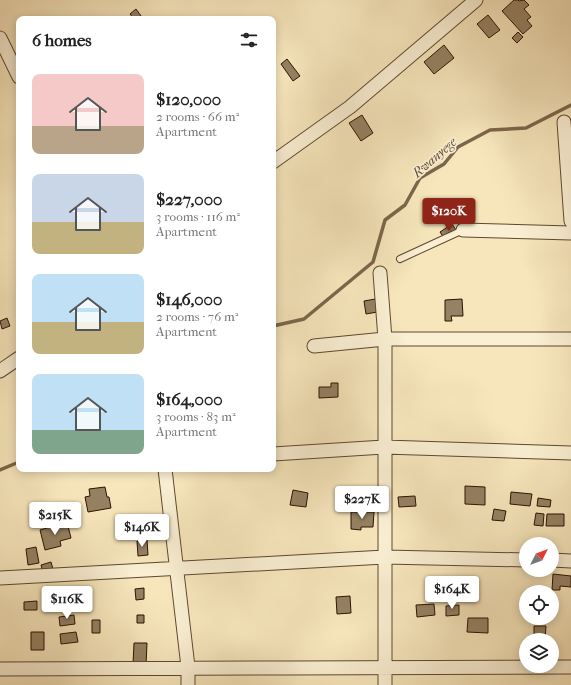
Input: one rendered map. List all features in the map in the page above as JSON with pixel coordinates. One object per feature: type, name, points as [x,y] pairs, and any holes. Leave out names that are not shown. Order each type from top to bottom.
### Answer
[{"type":"street","points":[[276,160],[350,107],[476,0]]},
{"type":"street","points":[[0,38],[16,71]]},
{"type":"street","points":[[564,122],[571,221]]},
{"type":"street","points":[[463,230],[571,233]]},
{"type":"street","points":[[380,273],[385,339],[385,685]]},
{"type":"street","points":[[314,346],[385,339],[571,339]]},
{"type":"street","points":[[0,371],[16,360]]},
{"type":"street","points":[[276,454],[384,447],[571,453]]},
{"type":"street","points":[[165,472],[188,667],[188,685]]},
{"type":"street","points":[[0,578],[385,557],[519,560]]},
{"type":"street","points":[[559,560],[571,560]]},
{"type":"street","points":[[0,669],[188,667],[386,669],[571,667]]},
{"type":"lane","points":[[400,259],[463,230]]},
{"type":"building","points":[[514,0],[524,0],[529,5],[524,9],[531,17],[527,20],[532,26],[523,34],[502,11]]},
{"type":"building","points":[[136,9],[141,16],[132,16],[130,14]]},
{"type":"building","points":[[488,15],[500,30],[489,38],[477,24]]},
{"type":"building","points":[[518,32],[523,37],[517,43],[512,38]]},
{"type":"building","points":[[444,45],[454,58],[434,74],[424,62]]},
{"type":"building","points":[[287,59],[300,76],[293,81],[281,64]]},
{"type":"building","points":[[362,115],[373,133],[361,141],[349,123]]},
{"type":"building","points":[[452,224],[458,233],[446,241],[440,232]]},
{"type":"building","points":[[381,298],[383,311],[366,314],[364,301]]},
{"type":"building","points":[[462,299],[463,316],[451,316],[452,321],[445,321],[445,300]]},
{"type":"building","points":[[7,318],[10,326],[2,329],[0,321]]},
{"type":"building","points":[[331,383],[338,383],[338,397],[319,398],[319,387],[331,387]]},
{"type":"building","points":[[465,486],[485,487],[485,505],[465,504]]},
{"type":"building","points":[[105,487],[111,508],[88,512],[85,497],[90,496],[89,489]]},
{"type":"building","points":[[293,490],[308,493],[306,507],[290,505]]},
{"type":"building","points":[[511,492],[532,494],[530,506],[510,504]]},
{"type":"building","points":[[415,496],[416,506],[399,507],[398,497]]},
{"type":"building","points":[[538,498],[551,500],[550,507],[537,506]]},
{"type":"building","points":[[494,509],[506,511],[504,521],[492,520]]},
{"type":"building","points":[[351,512],[374,512],[373,527],[361,527],[361,530],[351,529]]},
{"type":"building","points":[[536,513],[544,514],[543,526],[534,525]]},
{"type":"building","points":[[547,514],[564,514],[564,526],[546,526]]},
{"type":"building","points":[[67,522],[71,538],[60,541],[61,546],[45,550],[40,530]]},
{"type":"building","points":[[147,540],[148,555],[138,556],[137,541]]},
{"type":"building","points":[[36,547],[39,563],[28,565],[26,549]]},
{"type":"building","points":[[51,562],[53,569],[43,572],[41,565]]},
{"type":"building","points":[[559,575],[571,576],[571,587],[560,586],[559,590],[559,585],[552,585],[553,577],[559,577]]},
{"type":"building","points":[[429,586],[438,586],[439,600],[430,600]]},
{"type":"building","points":[[144,588],[144,599],[136,600],[135,589]]},
{"type":"building","points":[[350,596],[351,613],[337,614],[336,597]]},
{"type":"building","points":[[37,601],[37,610],[24,610],[24,602]]},
{"type":"building","points":[[434,604],[435,615],[417,617],[416,605]]},
{"type":"building","points":[[459,605],[459,615],[446,616],[446,606]]},
{"type":"building","points":[[74,615],[75,624],[60,626],[59,617]]},
{"type":"building","points":[[137,615],[144,615],[144,623],[137,623]]},
{"type":"building","points":[[468,618],[488,618],[488,633],[467,632]]},
{"type":"building","points":[[92,620],[100,620],[100,633],[92,633]]},
{"type":"building","points":[[534,626],[546,626],[546,633],[534,633]]},
{"type":"building","points":[[31,632],[44,632],[44,650],[31,650]]},
{"type":"building","points":[[76,632],[78,642],[61,644],[60,634]]},
{"type":"building","points":[[134,643],[147,643],[146,665],[133,664]]},
{"type":"waterway","name":"Rwanyege","points":[[276,325],[304,319],[373,262],[385,220],[405,205],[420,178],[444,164],[458,147],[490,130],[526,128],[571,105]]},
{"type":"waterway","name":"Rwanyege","points":[[0,470],[16,463]]}]
